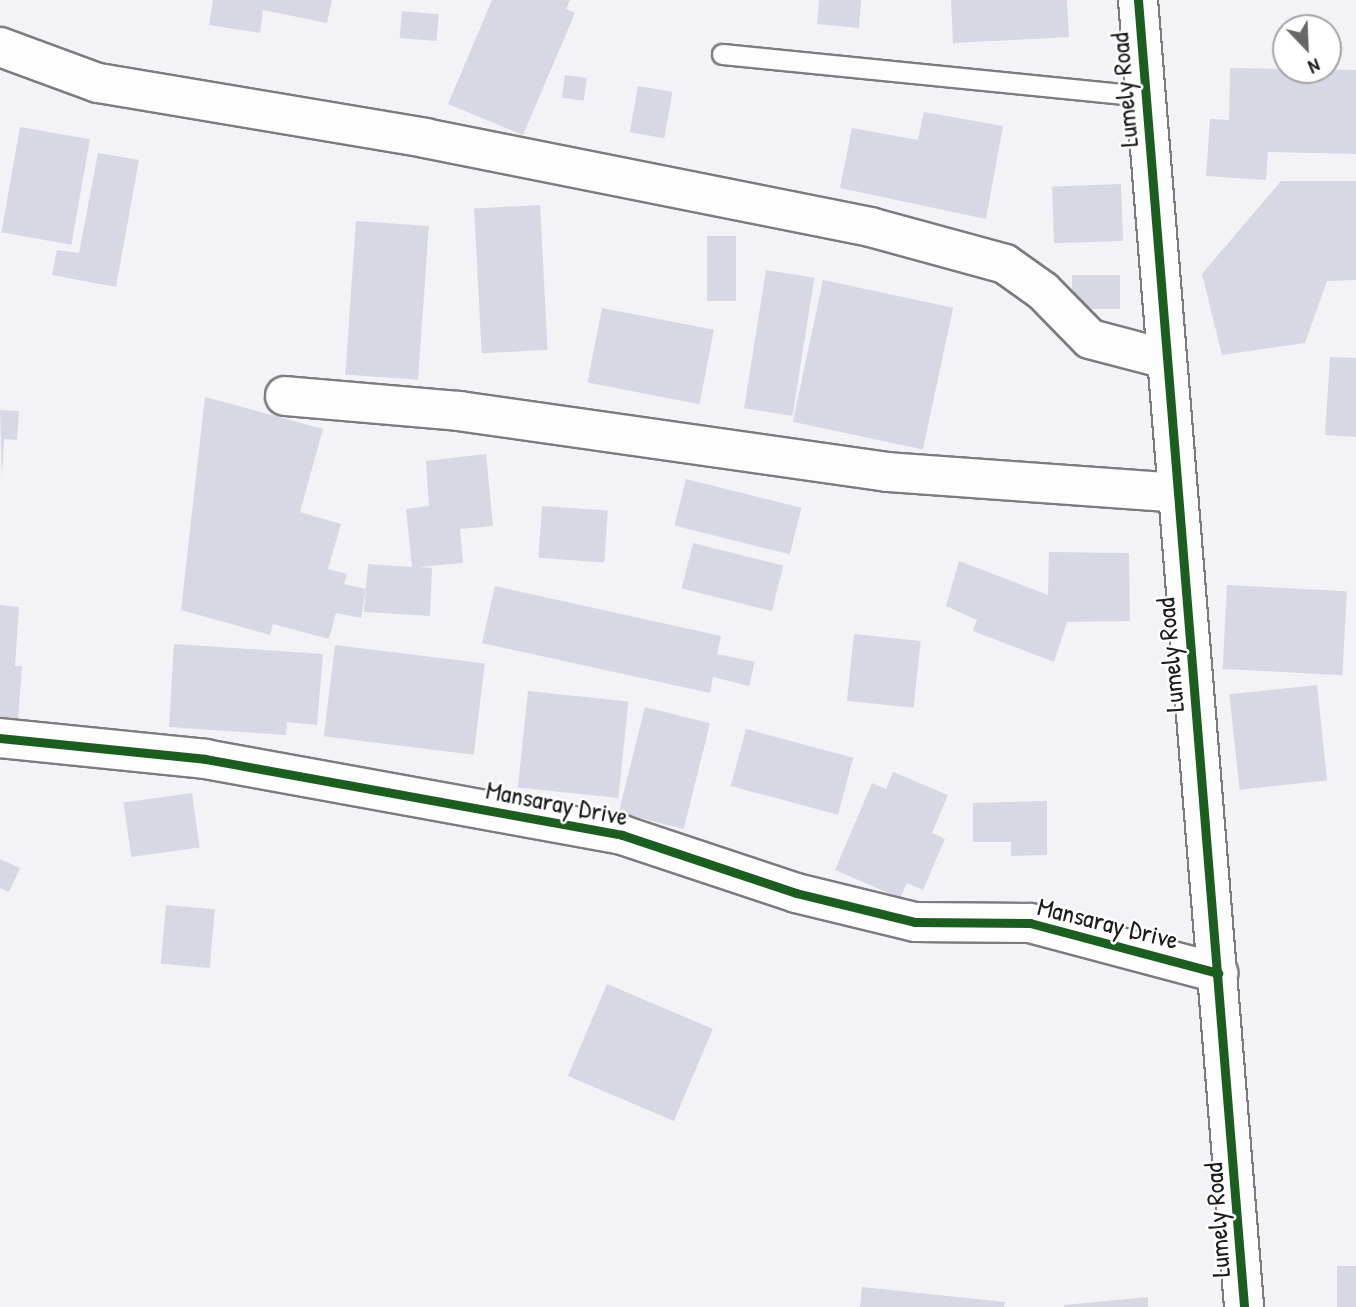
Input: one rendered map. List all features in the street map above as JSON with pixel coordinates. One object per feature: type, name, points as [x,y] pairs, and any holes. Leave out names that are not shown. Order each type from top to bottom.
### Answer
[{"type":"street","name":"Lumely Road","points":[[1138,0],[1244,1307]]},
{"type":"street","points":[[0,47],[98,83],[425,138],[870,227],[1004,264],[1043,291],[1090,339],[1166,359]]},
{"type":"street","points":[[285,396],[459,411],[887,472],[1177,494]]},
{"type":"street","name":"Mansaray Drive","points":[[0,738],[205,759],[622,835],[796,893],[915,922],[1030,923],[1218,973]]},
{"type":"lane","points":[[722,54],[1145,96]]},
{"type":"building","points":[[213,0],[332,0],[327,23],[263,10],[260,33],[209,25]]},
{"type":"building","points":[[492,0],[570,0],[566,9],[575,13],[523,135],[448,104]]},
{"type":"building","points":[[819,0],[861,0],[859,28],[817,24]]},
{"type":"building","points":[[951,0],[1067,0],[1069,37],[953,43]]},
{"type":"building","points":[[402,11],[439,14],[437,41],[400,38]]},
{"type":"building","points":[[1230,68],[1272,69],[1272,84],[1342,84],[1342,70],[1356,70],[1356,154],[1268,152],[1266,180],[1206,176],[1210,119],[1229,120]]},
{"type":"building","points":[[565,75],[587,78],[584,101],[562,98]]},
{"type":"building","points":[[638,86],[672,92],[664,138],[630,132]]},
{"type":"building","points":[[924,112],[1003,126],[986,219],[840,188],[852,128],[918,140]]},
{"type":"building","points":[[20,127],[90,139],[71,245],[1,232]]},
{"type":"building","points":[[98,153],[139,160],[116,287],[52,275],[57,250],[79,253]]},
{"type":"building","points":[[1281,181],[1356,181],[1356,280],[1327,281],[1305,343],[1222,355],[1202,274]]},
{"type":"building","points":[[1121,184],[1123,241],[1054,243],[1052,186]]},
{"type":"building","points":[[540,205],[548,350],[482,353],[474,208]]},
{"type":"building","points":[[356,221],[429,226],[418,380],[345,375]]},
{"type":"building","points":[[707,236],[736,236],[736,301],[707,301]]},
{"type":"building","points":[[766,270],[814,278],[792,416],[744,408]]},
{"type":"building","points":[[1072,275],[1120,275],[1120,309],[1072,309]]},
{"type":"building","points":[[823,280],[953,308],[923,449],[793,422]]},
{"type":"building","points":[[602,308],[714,330],[699,404],[587,383]]},
{"type":"building","points":[[1330,357],[1356,358],[1356,437],[1325,435]]},
{"type":"building","points":[[205,397],[323,429],[300,512],[341,524],[328,569],[347,574],[344,584],[366,589],[361,618],[336,613],[329,639],[273,624],[270,635],[181,610]]},
{"type":"building","points":[[0,410],[19,411],[17,440],[4,439],[2,478]]},
{"type":"building","points":[[486,454],[493,526],[460,529],[463,563],[419,567],[432,568],[430,616],[364,612],[368,564],[412,567],[406,509],[429,506],[426,461]]},
{"type":"building","points":[[686,479],[801,508],[790,554],[674,526]]},
{"type":"building","points":[[542,506],[608,511],[604,562],[538,558]]},
{"type":"building","points":[[693,543],[783,565],[772,611],[682,589]]},
{"type":"building","points":[[1049,552],[1129,553],[1130,621],[1067,622],[1054,662],[973,631],[977,620],[946,606],[959,561],[1048,595]]},
{"type":"building","points":[[1227,585],[1347,591],[1342,675],[1223,669]]},
{"type":"building","points":[[495,586],[721,636],[717,654],[755,662],[749,686],[713,677],[710,693],[482,643]]},
{"type":"building","points":[[0,605],[19,607],[15,666],[22,666],[18,720],[0,719]]},
{"type":"building","points":[[854,634],[921,641],[914,708],[847,701]]},
{"type":"building","points":[[174,644],[323,654],[317,725],[287,722],[286,735],[169,727]]},
{"type":"building","points":[[335,645],[485,663],[474,755],[324,736]]},
{"type":"building","points":[[1317,685],[1327,780],[1240,790],[1229,694]]},
{"type":"building","points":[[528,691],[628,702],[618,798],[518,787]]},
{"type":"building","points":[[645,707],[710,723],[684,829],[619,813]]},
{"type":"building","points":[[746,729],[853,758],[838,815],[731,786]]},
{"type":"building","points":[[893,772],[948,795],[932,833],[945,839],[923,890],[907,883],[900,898],[835,870],[872,783],[886,789]]},
{"type":"building","points":[[192,793],[200,847],[131,857],[124,803]]},
{"type":"building","points":[[1047,801],[1047,855],[1011,856],[1011,842],[973,842],[973,803]]},
{"type":"building","points":[[0,859],[20,868],[9,892],[0,888]]},
{"type":"building","points":[[166,905],[215,909],[210,968],[161,964]]},
{"type":"building","points":[[607,984],[713,1029],[674,1121],[568,1076]]},
{"type":"building","points":[[1337,1266],[1356,1266],[1356,1307],[1337,1307]]},
{"type":"building","points":[[862,1287],[1005,1302],[1004,1307],[860,1307]]},
{"type":"building","points":[[1148,1297],[1148,1307],[1064,1307],[1064,1305]]},
{"type":"cycle path","points":[[1138,0],[1244,1307]]},
{"type":"cycle path","points":[[0,738],[205,759],[622,835],[796,893],[915,922],[1030,923],[1218,973]]}]
